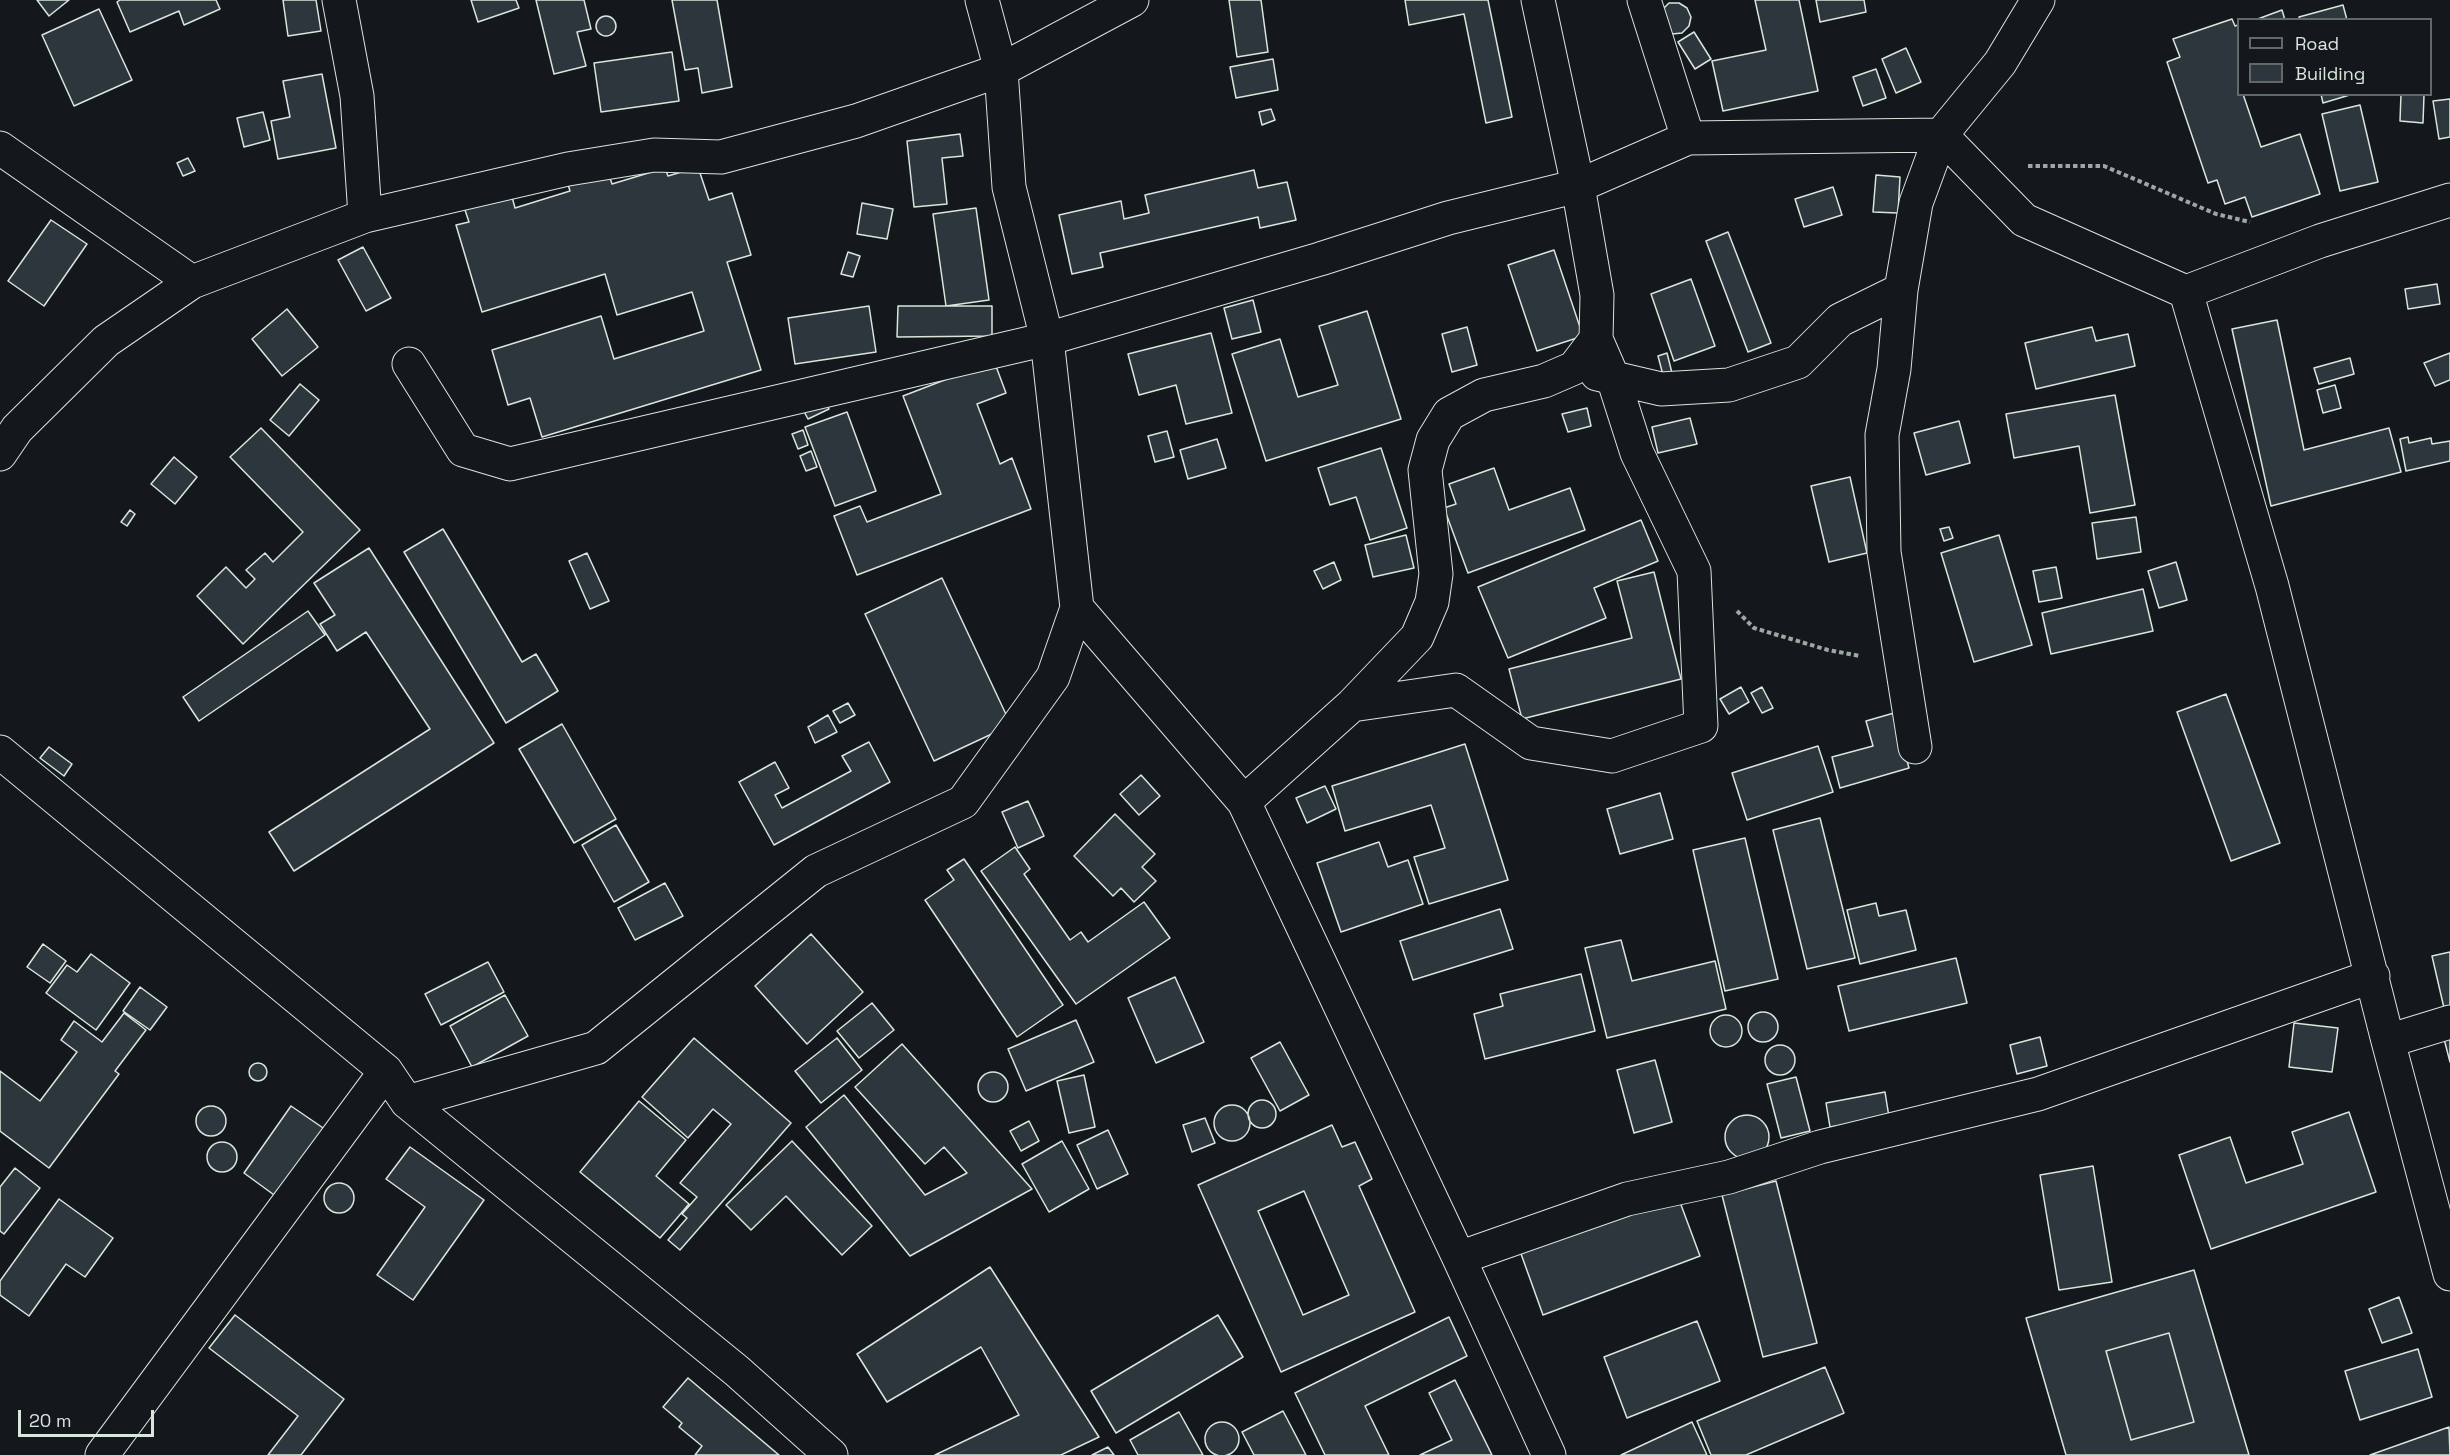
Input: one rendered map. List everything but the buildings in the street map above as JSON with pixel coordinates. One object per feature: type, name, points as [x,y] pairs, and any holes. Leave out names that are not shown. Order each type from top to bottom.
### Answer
[{"type":"street","points":[[339,0],[357,96],[365,216]]},
{"type":"street","points":[[407,1102],[596,1048],[816,872],[963,802],[1053,677],[1077,608],[1047,339],[1009,187],[1001,70],[981,0]]},
{"type":"street","points":[[0,454],[17,429],[106,341],[192,282],[365,216],[568,169],[654,155],[720,157],[856,121],[1001,70],[1132,0]]},
{"type":"street","points":[[1352,705],[1456,690],[1531,743],[1612,756],[1701,726],[1694,571],[1637,453],[1613,378],[1596,339],[1597,295],[1578,186],[1538,0]]},
{"type":"street","points":[[1644,0],[1688,138]]},
{"type":"street","points":[[1916,747],[1884,552],[1882,435],[1894,369],[1901,290],[1916,203],[1941,135],[2000,63],[2038,0]]},
{"type":"street","points":[[409,364],[463,450],[510,464],[1047,339],[1448,218],[1578,186],[1688,138],[1941,135],[2024,220],[2186,292],[2320,241],[2450,200]]},
{"type":"street","points":[[0,148],[192,282]]},
{"type":"street","points":[[1574,368],[1661,389],[1729,385],[1798,362],[1840,320],[1901,290]]},
{"type":"street","points":[[2186,292],[2272,586],[2450,1274]]},
{"type":"street","points":[[1244,802],[1352,705],[1417,637],[1432,602],[1436,574],[1425,470],[1433,440],[1449,414],[1484,395],[1544,381],[1574,368],[1596,339]]},
{"type":"street","points":[[1077,608],[1244,802],[1459,1258],[1549,1455]]},
{"type":"street","points":[[0,752],[386,1071],[407,1102],[737,1371],[831,1455]]},
{"type":"street","points":[[1459,1258],[1627,1199],[1729,1177],[1821,1147],[2038,1094],[2373,976]]},
{"type":"street","points":[[2388,1041],[2450,1022]]},
{"type":"street","points":[[102,1455],[386,1071]]},
{"type":"path","points":[[2027,166],[2104,166],[2216,214],[2251,223]]},
{"type":"path","points":[[1694,571],[1754,628],[1828,650],[1902,663]]}]
